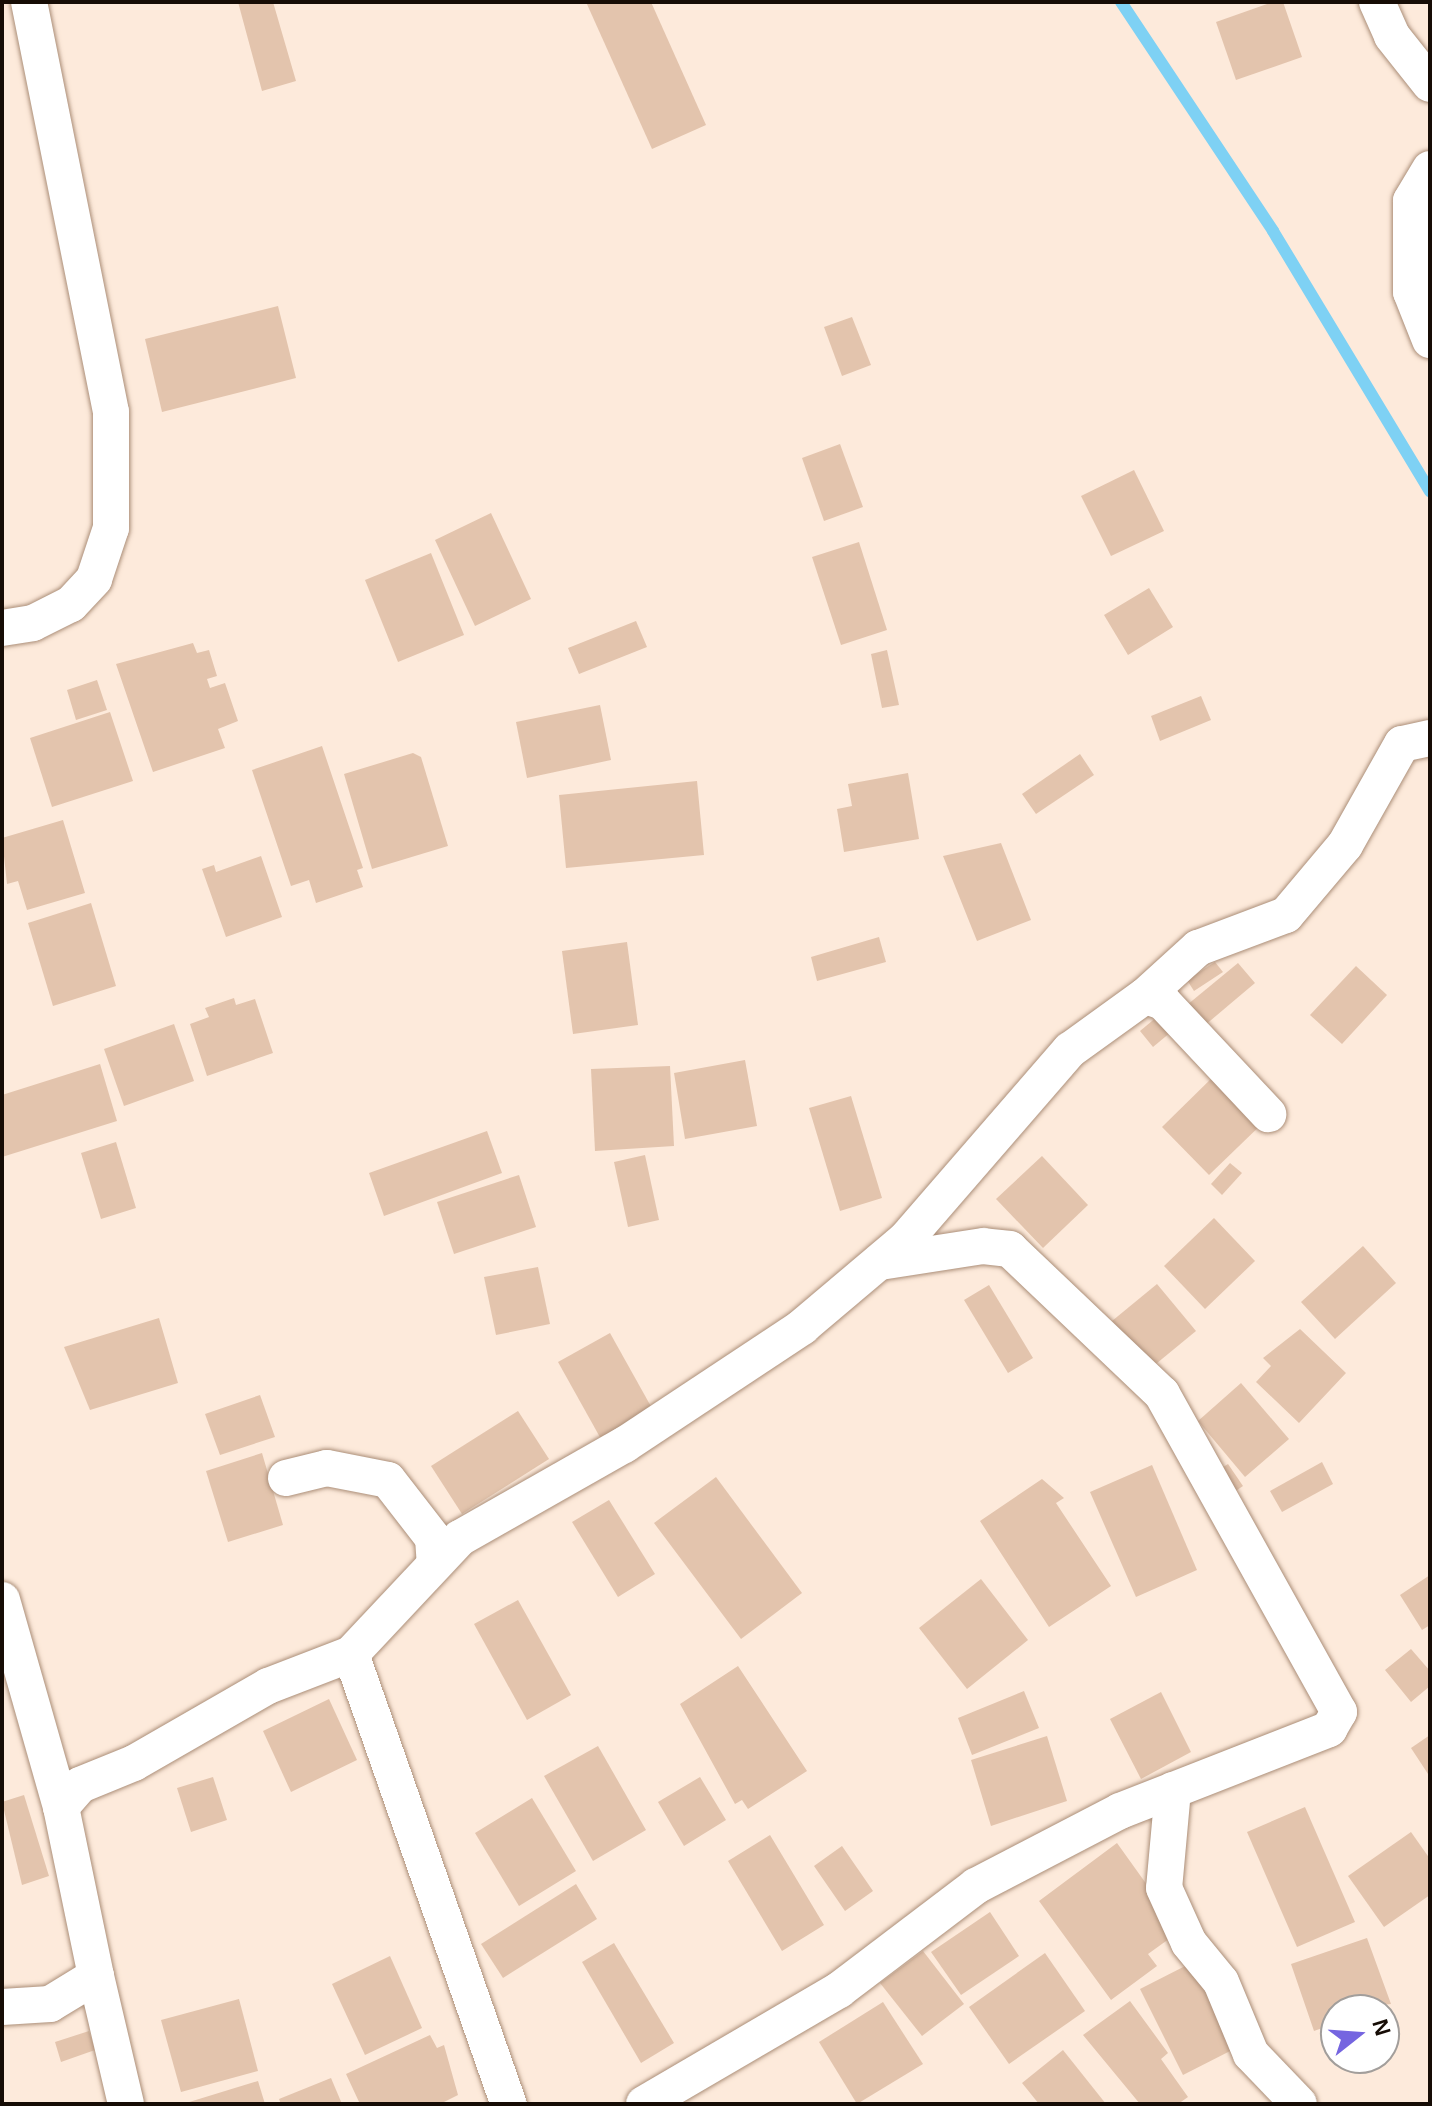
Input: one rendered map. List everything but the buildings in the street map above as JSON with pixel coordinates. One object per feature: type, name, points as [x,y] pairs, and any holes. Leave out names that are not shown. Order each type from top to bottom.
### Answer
[{"type":"street","points":[[2,628],[33,623],[71,604],[94,579],[111,528],[111,412],[29,2]]},
{"type":"street","points":[[1377,2],[1392,36],[1430,84]]},
{"type":"street","points":[[1430,169],[1411,201],[1411,292],[1430,340]]},
{"type":"street","points":[[61,1807],[80,1785],[134,1763],[268,1686],[351,1654],[435,1564],[486,1521],[624,1445],[802,1327],[880,1262],[1070,1050],[1145,996],[1198,948],[1286,915],[1345,845],[1402,744],[1430,738]]},
{"type":"street","points":[[1145,996],[1163,1002],[1268,1114]]},
{"type":"street","points":[[644,2104],[839,1990],[976,1886],[1173,1790],[1329,1729],[1339,1712],[1331,1689],[1195,1463],[1162,1394],[1010,1249],[983,1246],[880,1262]]},
{"type":"street","points":[[286,1478],[327,1468],[388,1480],[433,1538],[435,1564]]},
{"type":"street","points":[[2,1600],[61,1807],[126,2104]]},
{"type":"street","points":[[351,1654],[509,2104]]},
{"type":"street","points":[[1173,1790],[1164,1888],[1189,1943],[1221,1982],[1251,2054],[1299,2104]]},
{"type":"street","points":[[2,2007],[50,2004],[96,1976]]},
{"type":"waterway","points":[[1121,2],[1273,231],[1430,491]]}]
